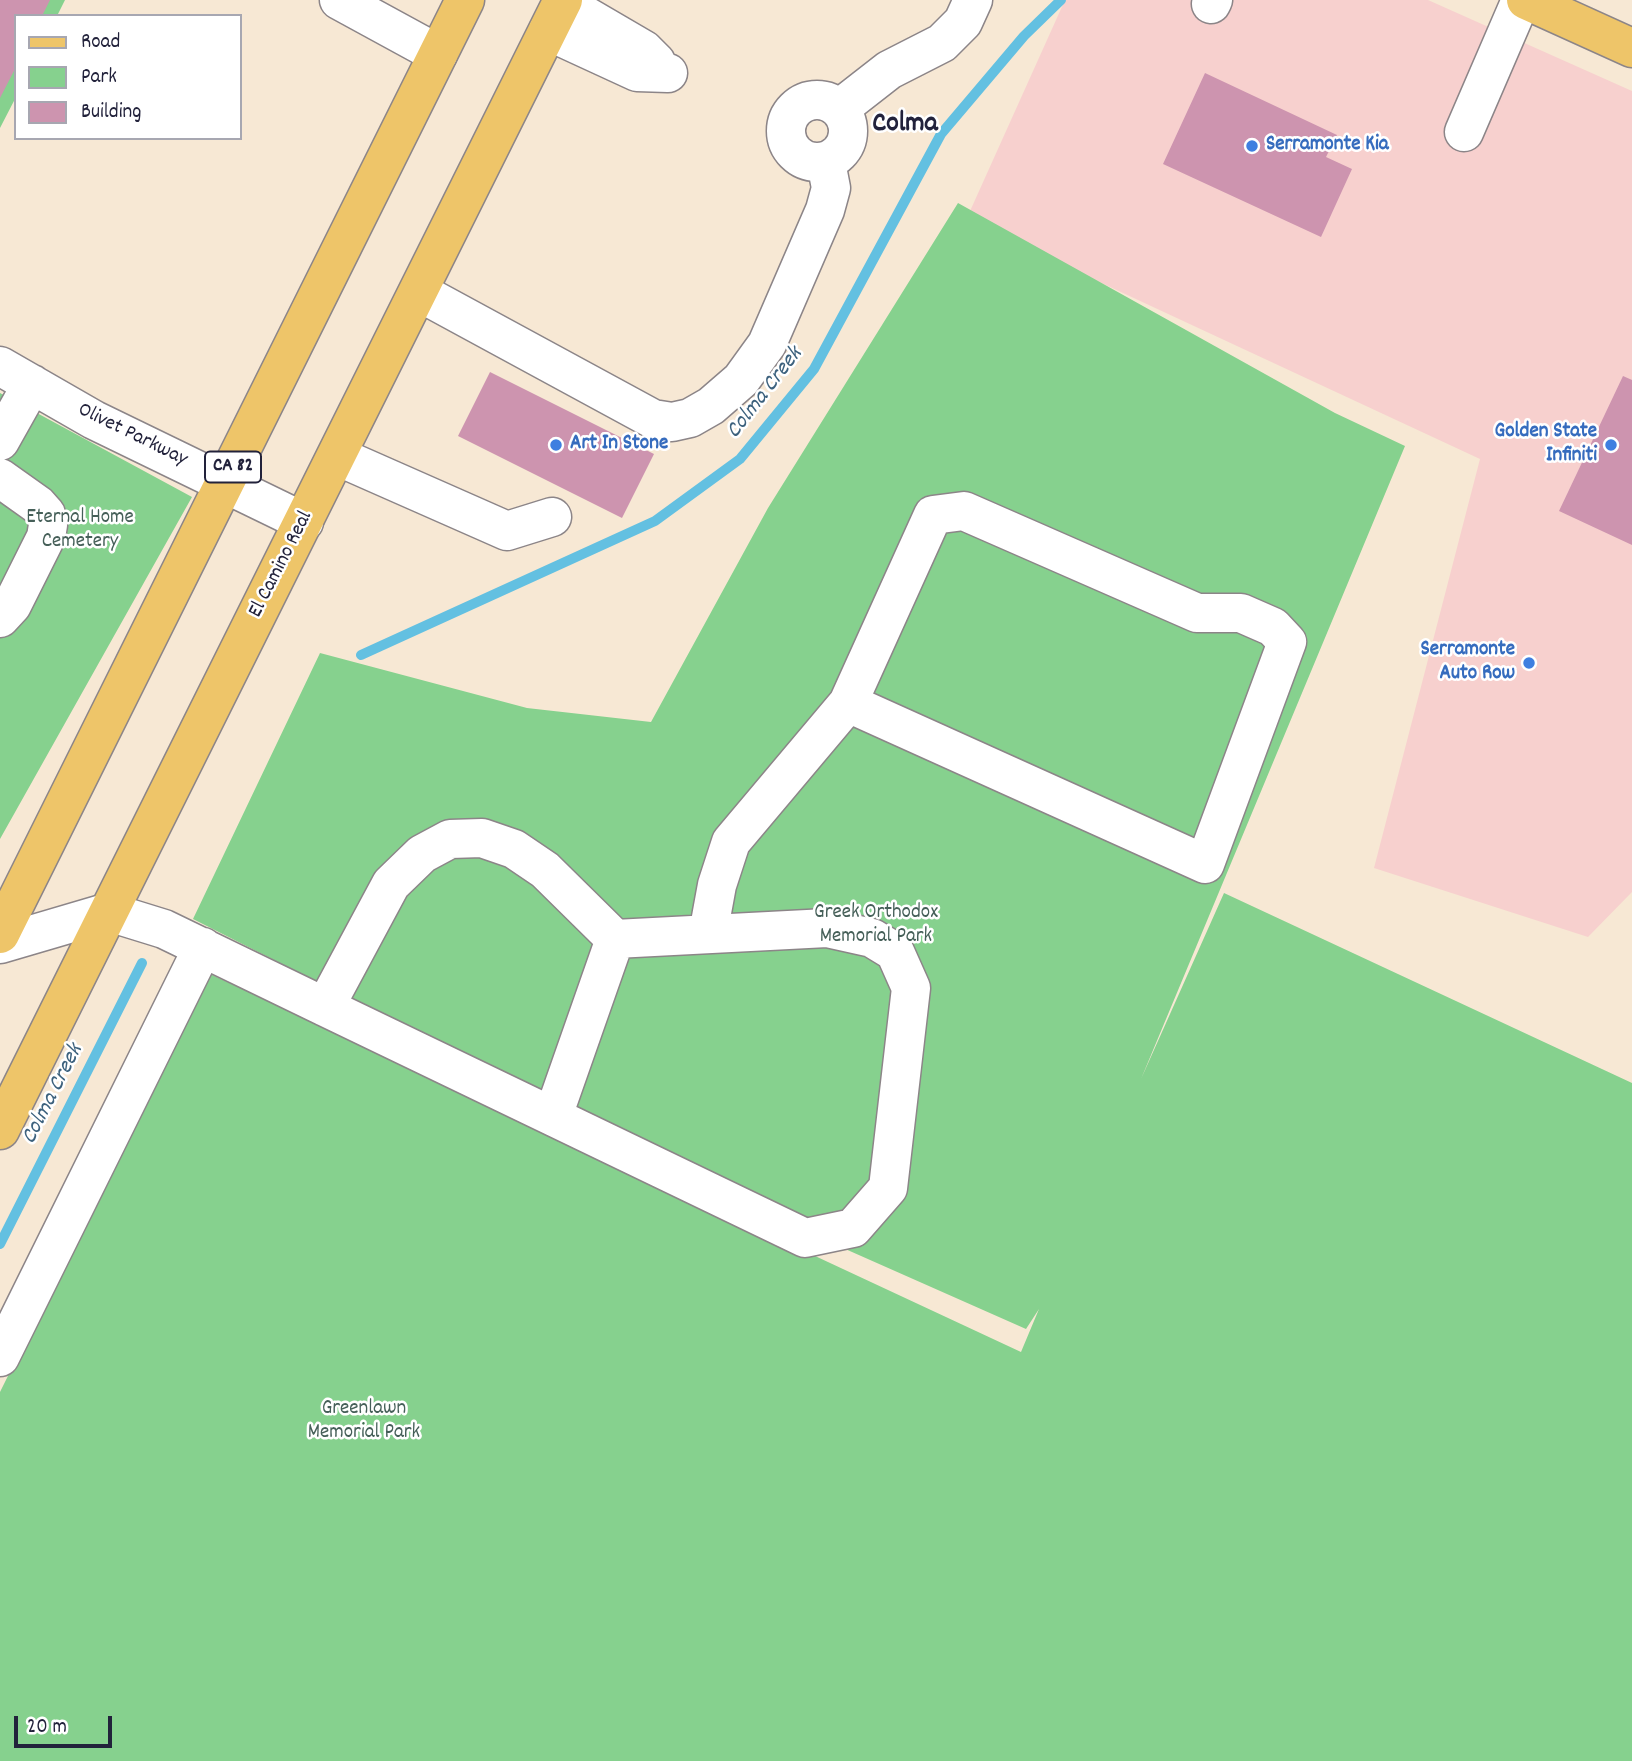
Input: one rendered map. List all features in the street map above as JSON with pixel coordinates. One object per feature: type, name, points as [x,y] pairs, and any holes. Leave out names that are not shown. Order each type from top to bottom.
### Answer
[{"type":"main road","name":"CA 82","points":[[0,934],[465,0]]},
{"type":"main road","points":[[1524,0],[1632,48]]},
{"type":"main road","name":"El Camino Real","points":[[0,1130],[558,11]]},
{"type":"street","points":[[339,0],[438,54]]},
{"type":"street","points":[[839,108],[889,70],[942,43],[962,22],[973,0]]},
{"type":"street","points":[[1464,132],[1524,0]]},
{"type":"street","points":[[828,101],[839,108],[847,119],[849,132],[846,145],[838,155],[826,162],[813,163],[801,158],[791,149],[786,137],[787,124],[793,112],[803,103],[828,101]]},
{"type":"street","points":[[419,292],[653,419],[672,422],[690,418],[711,406],[741,380],[767,344],[825,210],[831,188],[826,162]]},
{"type":"street","points":[[0,440],[16,375]]},
{"type":"street","name":"Olivet Parkway","points":[[16,375],[107,426],[304,522]]},
{"type":"street","points":[[337,456],[507,531],[552,517]]},
{"type":"street","points":[[0,478],[38,505],[46,514],[48,525],[46,537],[12,605],[0,618]]},
{"type":"street","points":[[708,934],[717,886],[731,842],[848,703],[933,515],[964,511],[1197,613],[1241,613],[1273,626],[1287,642],[1205,864],[848,703]]},
{"type":"street","points":[[0,944],[109,912],[172,916],[203,947],[326,1007],[554,1116],[805,1238],[853,1228],[888,1188],[911,988],[895,952],[872,938],[827,928],[615,939],[545,870],[514,849],[482,838],[450,839],[422,855],[391,884],[326,1007]]},
{"type":"street","points":[[554,1116],[615,939]]},
{"type":"street","points":[[0,1357],[203,947]]},
{"type":"shaded area","name":"Serramonte Auto Row","points":[[1065,0],[1428,0],[1632,91],[1632,892],[1588,937],[1374,868],[1480,459],[966,220]]},
{"type":"green space","points":[[0,0],[65,0],[58,14],[14,14],[14,101],[0,128]]},
{"type":"green space","name":"Greenlawn Memorial Park","points":[[958,203],[1335,413],[1405,446],[1141,1079],[1224,893],[1632,1083],[1632,1761],[0,1761],[0,1392],[208,973],[1021,1352],[1039,1309],[1026,1329],[843,1248],[193,919],[320,653],[527,708],[651,722],[768,508]]},
{"type":"green space","name":"Eternal Home Cemetery","points":[[0,393],[192,497],[0,839]]},
{"type":"building","points":[[0,0],[50,0],[43,14],[14,14],[14,71],[0,98]]},
{"type":"building","name":"Serramonte Kia","points":[[1205,73],[1337,135],[1326,157],[1352,169],[1321,237],[1163,164]]},
{"type":"building","name":"Art In Stone","points":[[490,372],[654,454],[622,518],[458,436]]},
{"type":"building","name":"Golden State Infiniti","points":[[1623,376],[1632,380],[1632,545],[1559,511]]},
{"type":"waterway","name":"Colma Creek","points":[[361,655],[655,521],[740,459],[814,369],[941,134],[1024,36],[1061,0]]},
{"type":"waterway","name":"Colma Creek","points":[[0,1244],[142,963]]},
{"type":"place","name":"Serramonte Kia","points":[[1252,146]]},
{"type":"place","name":"Art In Stone","points":[[556,445]]},
{"type":"place","name":"Golden State Infiniti","points":[[1611,445]]},
{"type":"place","name":"Serramonte Auto Row","points":[[1529,663]]},
{"type":"district","name":"Colma","points":[[905,126]]},
{"type":"park label","name":"Greek Orthodox Memorial Park","points":[[876,926]]}]
